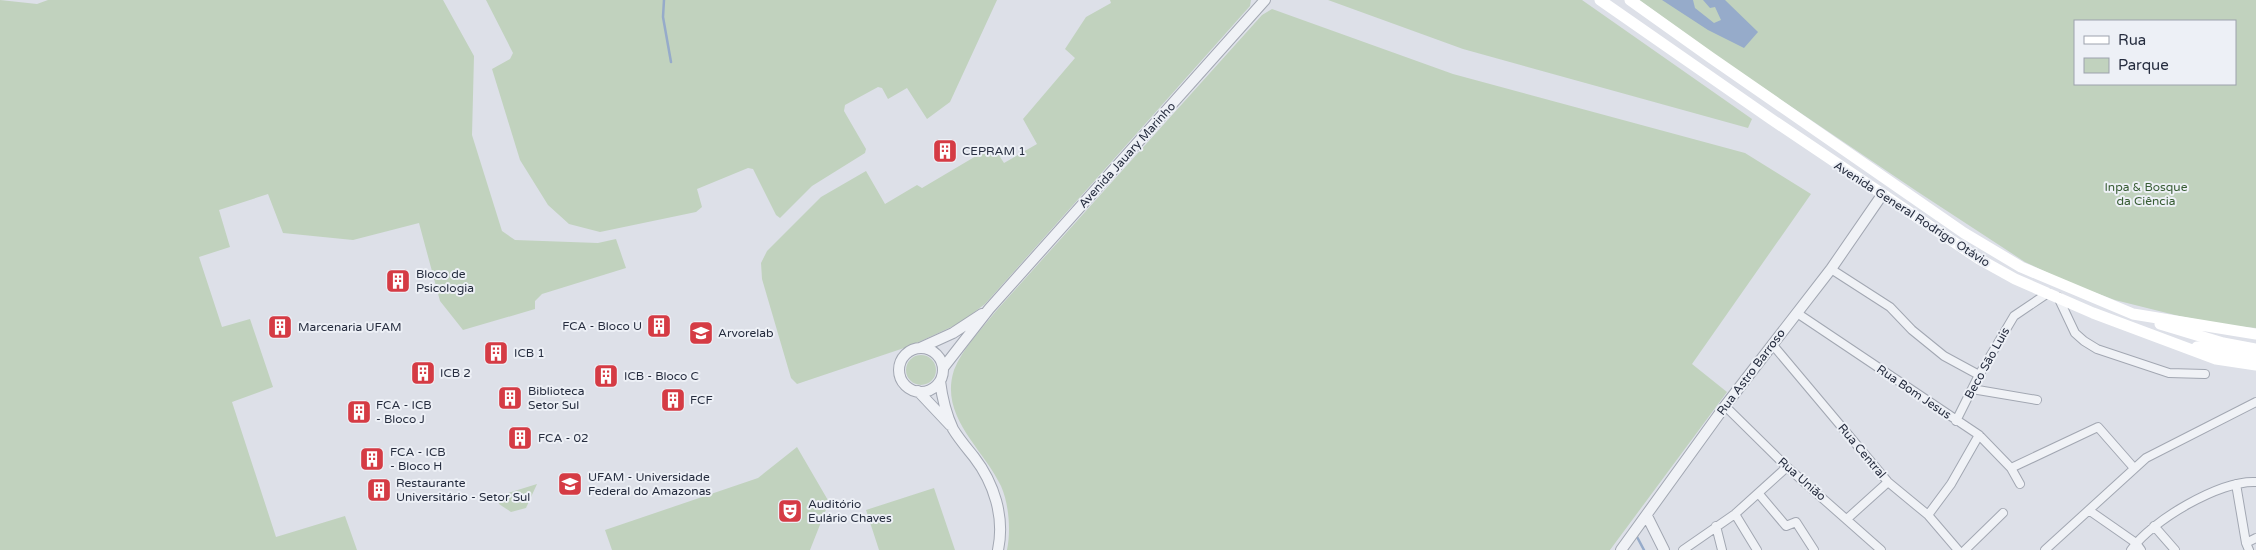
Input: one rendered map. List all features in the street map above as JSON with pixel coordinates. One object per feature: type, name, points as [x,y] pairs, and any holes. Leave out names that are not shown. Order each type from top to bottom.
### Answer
[{"type":"main road","name":"Avenida General Rodrigo Otávio","points":[[1600,0],[1882,195],[1979,259],[2015,279],[2093,313],[2216,359],[2256,365]]},
{"type":"main road","name":"Avenida General Rodrigo Otávio","points":[[1630,0],[1996,254],[2045,278],[2132,314],[2256,334]]},
{"type":"main road","points":[[2132,314],[2195,335],[2256,349]]},
{"type":"main road","points":[[2178,344],[2256,356]]},
{"type":"street","name":"Avenida Jauary Marinho","points":[[943,368],[989,310],[1265,0]]},
{"type":"street","name":"Rua Astro Barroso","points":[[1624,549],[1725,406],[1798,313],[1882,195]]},
{"type":"street","points":[[1830,269],[1890,306],[1912,330],[1944,356],[1979,374]]},
{"type":"street","points":[[2053,295],[2075,333],[2097,349],[2169,373],[2205,374]]},
{"type":"street","name":"Beco São Luis","points":[[1956,421],[1979,374],[2014,316],[2053,295]]},
{"type":"street","name":"Avenida Jauary Marinho","points":[[920,348],[952,333],[989,310]]},
{"type":"street","name":"Rua Bom Jesus","points":[[1798,313],[1979,435],[2011,468],[2020,484]]},
{"type":"street","name":"Rua Central","points":[[1772,344],[1888,482],[1928,516],[1958,550]]},
{"type":"street","points":[[953,428],[918,391],[907,386],[900,372],[903,358],[913,350],[920,348],[933,351],[941,362],[943,368],[940,381],[943,398],[953,428],[993,489],[1000,520],[998,550]]},
{"type":"street","points":[[918,391],[930,389],[940,381]]},
{"type":"street","points":[[1972,389],[2037,400]]},
{"type":"street","points":[[2049,549],[2146,458],[2256,402]]},
{"type":"street","name":"Rua União","points":[[1725,406],[1787,467],[1848,518],[1882,550]]},
{"type":"street","points":[[2011,468],[2098,426],[2103,429],[2134,468]]},
{"type":"street","points":[[1928,516],[1951,484],[1979,435]]},
{"type":"street","points":[[1683,550],[1734,514],[1759,494],[1787,467]]},
{"type":"street","points":[[1848,518],[1888,482]]},
{"type":"street","points":[[2133,547],[2154,526],[2185,507],[2236,484],[2256,482]]},
{"type":"street","points":[[2236,484],[2248,547]]},
{"type":"street","points":[[1759,494],[1786,526],[1796,522],[1814,550]]},
{"type":"street","points":[[2090,511],[2133,547],[2142,550]]},
{"type":"street","points":[[1965,550],[2003,513]]},
{"type":"street","points":[[1734,514],[1757,550]]},
{"type":"street","points":[[1646,516],[1664,550]]},
{"type":"street","points":[[1716,526],[1722,550]]},
{"type":"street","points":[[2154,526],[2175,550]]},
{"type":"street","points":[[2248,547],[2256,538]]},
{"type":"green space","points":[[0,0],[37,4],[48,0],[443,0],[474,56],[472,135],[502,231],[515,240],[598,243],[616,239],[626,268],[542,294],[535,301],[535,309],[463,330],[440,301],[419,223],[353,240],[283,233],[268,194],[219,210],[230,247],[199,257],[222,327],[250,319],[273,387],[232,402],[276,537],[345,516],[357,550],[0,550]]},
{"type":"green space","points":[[486,0],[997,0],[950,102],[927,119],[907,88],[888,99],[882,88],[878,87],[845,105],[844,111],[866,149],[865,153],[812,186],[780,218],[776,215],[753,169],[748,168],[697,189],[702,207],[696,212],[600,232],[569,224],[548,205],[520,160],[492,69],[510,59],[513,53]]},
{"type":"green space","points":[[1110,0],[1251,0],[1250,6],[985,304],[960,323],[910,346],[797,384],[791,378],[762,279],[761,263],[767,251],[821,197],[866,171],[885,204],[917,185],[922,188],[993,146],[1004,163],[1037,144],[1023,119],[1075,58],[1065,49],[1086,17],[1111,3]]},
{"type":"green space","points":[[1328,0],[1582,0],[1752,119],[1748,128],[1463,49]]},
{"type":"green space","name":"Inpa & Bosque da Ciência","points":[[1639,0],[2256,0],[2256,328],[2225,325],[2179,316],[2115,300],[2069,283],[2025,262],[1728,64]]},
{"type":"green space","points":[[1272,9],[1453,74],[1745,153],[1811,194],[1692,364],[1727,392],[1610,550],[1007,550],[1009,518],[1004,493],[993,472],[965,431],[952,403],[951,387],[954,370],[967,347],[996,311],[1262,15]]},
{"type":"green space","points":[[921,355],[932,359],[936,370],[932,381],[921,385],[910,381],[906,370],[910,359]]},
{"type":"green space","points":[[797,447],[829,502],[810,550],[612,550],[605,530],[758,478]]},
{"type":"green space","points":[[537,484],[526,508],[511,512],[499,504],[502,495]]},
{"type":"green space","points":[[934,488],[955,550],[879,550],[866,510]]},
{"type":"water","points":[[1662,0],[1693,0],[1695,8],[1714,23],[1721,20],[1715,7],[1710,8],[1703,0],[1725,0],[1758,32],[1744,48],[1708,30]]},
{"type":"waterway","points":[[664,0],[663,17],[671,62]]},
{"type":"waterway","points":[[1636,535],[1644,550]]},
{"type":"place","name":"CEPRAM 1","points":[[945,151]]},
{"type":"place","name":"Bloco de Psicologia","points":[[398,281]]},
{"type":"place","name":"FCA - Bloco U","points":[[659,326]]},
{"type":"place","name":"Marcenaria UFAM","points":[[280,327]]},
{"type":"place","name":"Arvorelab","points":[[701,333]]},
{"type":"place","name":"ICB 1","points":[[496,353]]},
{"type":"place","name":"ICB 2","points":[[423,373]]},
{"type":"place","name":"ICB - Bloco C","points":[[606,376]]},
{"type":"place","name":"Biblioteca Setor Sul","points":[[510,398]]},
{"type":"place","name":"FCF","points":[[673,400]]},
{"type":"place","name":"FCA - ICB - Bloco J","points":[[359,412]]},
{"type":"place","name":"FCA - 02","points":[[520,438]]},
{"type":"place","name":"FCA - ICB - Bloco H","points":[[372,459]]},
{"type":"place","name":"UFAM - Universidade Federal do Amazonas","points":[[570,484]]},
{"type":"place","name":"Restaurante Universitário - Setor Sul","points":[[379,490]]},
{"type":"place","name":"Auditório Eulário Chaves","points":[[790,511]]}]
